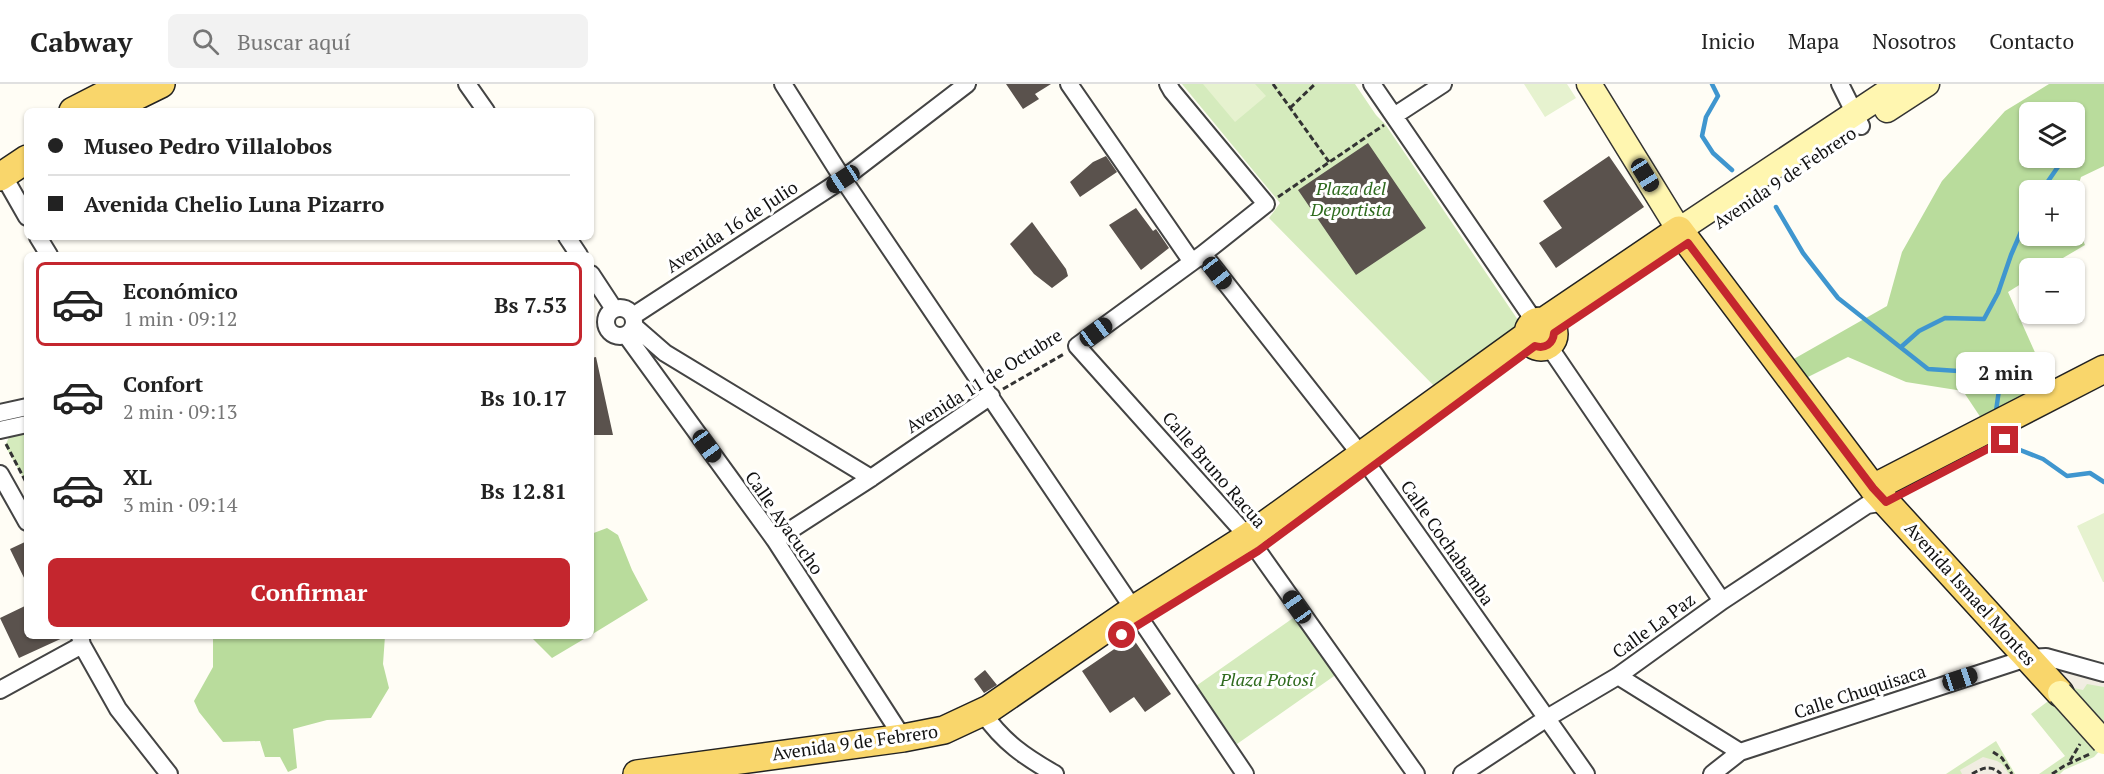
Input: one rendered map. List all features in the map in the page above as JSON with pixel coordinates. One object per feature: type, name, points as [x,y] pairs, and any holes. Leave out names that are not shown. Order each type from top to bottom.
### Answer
[{"type":"main road","points":[[79,108],[126,84]]},
{"type":"main road","points":[[112,108],[160,84]]},
{"type":"main road","points":[[1,170],[24,143]]},
{"type":"main road","points":[[1,170],[24,160]]},
{"type":"main road","name":"Avenida 9 de Febrero","points":[[637,774],[714,770],[944,746],[1137,617],[1253,544],[1540,334],[1684,236]]},
{"type":"main road","name":"Avenida Ismael Montes","points":[[1684,236],[1875,498],[2060,693]]},
{"type":"main road","points":[[1875,498],[2104,369]]},
{"type":"main road","points":[[1875,498],[2104,389]]},
{"type":"main road","name":"Avenida 9 de Febrero","points":[[714,770],[903,738],[987,719]]},
{"type":"street","points":[[467,84],[484,108]]},
{"type":"street","points":[[783,84],[843,179],[1245,774]]},
{"type":"street","name":"Avenida 16 de Julio","points":[[631,326],[843,179],[967,84]]},
{"type":"street","name":"Calle Cochabamba","points":[[1069,84],[1197,258],[1365,461],[1586,774]]},
{"type":"street","points":[[1168,84],[1266,204]]},
{"type":"street","points":[[1372,84],[1722,601]]},
{"type":"street","points":[[1394,116],[1443,84]]},
{"type":"street","name":"Avenida Ismael Montes","points":[[1589,84],[1684,236]]},
{"type":"street","points":[[1840,84],[1858,120]]},
{"type":"street","name":"Avenida 9 de Febrero","points":[[1858,120],[1899,84]]},
{"type":"street","name":"Avenida 9 de Febrero","points":[[1684,236],[1858,120],[1927,84]]},
{"type":"street","points":[[1,170],[24,212]]},
{"type":"street","name":"Avenida 11 de Octubre","points":[[1077,346],[1266,204]]},
{"type":"street","points":[[594,287],[602,321],[614,335],[631,326]]},
{"type":"street","points":[[602,321],[627,309],[631,326],[665,353],[871,478]]},
{"type":"street","name":"Calle Ayacucho","points":[[631,326],[775,540],[903,738]]},
{"type":"street","name":"Calle Bruno Racua","points":[[1077,346],[1253,544],[1416,774]]},
{"type":"street","name":"Avenida 11 de Octubre","points":[[775,540],[991,396]]},
{"type":"street","points":[[0,413],[24,408]]},
{"type":"street","points":[[5,433],[24,425]]},
{"type":"street","points":[[0,474],[24,517]]},
{"type":"street","name":"Calle La Paz","points":[[1462,774],[1547,718],[1618,676],[1722,601],[1875,498]]},
{"type":"street","points":[[0,690],[81,640],[118,709],[169,774]]},
{"type":"street","points":[[2027,658],[2046,657],[2104,673]]},
{"type":"street","name":"Calle Chuquisaca","points":[[1712,774],[1740,752],[2027,658]]},
{"type":"street","points":[[1618,676],[1740,752]]},
{"type":"street","points":[[2060,693],[2100,744]]},
{"type":"street","points":[[987,719],[1006,742],[1055,774]]},
{"type":"path","points":[[1273,84],[1329,162]]},
{"type":"path","points":[[1290,108],[1315,84]]},
{"type":"path","points":[[1266,204],[1394,116]]},
{"type":"path","name":"Avenida 11 de Octubre","points":[[991,396],[1077,346]]},
{"type":"path","points":[[5,433],[5,446],[24,478]]},
{"type":"path","points":[[2052,774],[2088,756],[2100,744]]},
{"type":"path","points":[[1993,752],[2002,758],[2012,774]]},
{"type":"path","points":[[1972,774],[1987,767],[2001,774]]},
{"type":"green space","name":"Plaza del Deportista","points":[[1182,84],[1355,84],[1385,124],[1520,323],[1512,338],[1438,390],[1269,218],[1280,203]]},
{"type":"green space","points":[[1203,84],[1255,84],[1266,96],[1235,122]]},
{"type":"green space","points":[[1524,84],[1567,84],[1576,98],[1545,117]]},
{"type":"green space","points":[[2049,84],[2104,84],[2104,166],[2081,177],[2080,180],[2019,180],[2019,246],[2083,246],[2063,258],[2019,258],[2019,285],[2008,292],[2019,317],[2019,324],[2022,324],[2050,386],[1983,421],[1963,391],[1906,382],[1848,357],[1802,380],[1792,360],[1887,306],[1902,252],[1942,181],[2005,111],[2019,102],[2019,168],[2085,168],[2085,102],[2020,102]]},
{"type":"green space","points":[[24,432],[24,479],[5,446],[10,435]]},
{"type":"green space","points":[[2104,513],[2104,582],[2103,582],[2077,526]]},
{"type":"green space","points":[[607,528],[618,535],[632,570],[648,600],[594,633],[594,533]]},
{"type":"green space","name":"Plaza Potosí","points":[[1296,616],[1337,674],[1237,744],[1196,686]]},
{"type":"green space","points":[[213,639],[385,639],[383,664],[389,688],[371,718],[327,720],[293,729],[297,768],[288,772],[280,757],[265,757],[260,741],[223,742],[199,712],[194,701],[213,667]]},
{"type":"green space","points":[[533,639],[584,639],[552,658]]},
{"type":"green space","points":[[2104,678],[2104,724],[2069,687]]},
{"type":"green space","points":[[2051,699],[2104,746],[2094,757],[2060,774],[2039,774],[2065,756],[2031,714]]},
{"type":"green space","points":[[1996,741],[2015,774],[1946,774]]},
{"type":"shaded area","points":[[2046,663],[2104,678],[2104,687],[2087,684],[2083,690],[2069,687]]},
{"type":"shaded area","points":[[1983,757],[2002,764],[2009,774],[1962,774],[1960,770]]},
{"type":"building","points":[[1006,84],[1051,84],[1035,94],[1039,99],[1023,109]]},
{"type":"building","points":[[1368,143],[1426,228],[1356,275],[1298,190]]},
{"type":"building","points":[[1106,156],[1117,172],[1080,197],[1070,182],[1093,162]]},
{"type":"building","points":[[1609,156],[1644,207],[1556,268],[1539,243],[1562,228],[1543,201]]},
{"type":"building","points":[[1136,208],[1153,231],[1156,229],[1169,248],[1141,270],[1109,225]]},
{"type":"building","points":[[1032,222],[1066,269],[1068,276],[1052,288],[1034,274],[1010,244]]},
{"type":"building","points":[[594,357],[596,357],[613,435],[594,435]]},
{"type":"building","points":[[24,542],[24,578],[10,549]]},
{"type":"building","points":[[24,606],[24,639],[60,639],[19,658],[0,618]]},
{"type":"building","points":[[1132,637],[1171,694],[1145,712],[1134,697],[1110,713],[1082,671]]},
{"type":"building","points":[[985,670],[997,685],[984,693],[974,679]]},
{"type":"waterway","points":[[1712,84],[1718,96],[1706,117],[1702,136],[1713,153],[1732,170]]},
{"type":"waterway","points":[[2049,180],[2057,168]]},
{"type":"waterway","points":[[1776,207],[1803,253],[1838,298],[1928,369],[1973,372],[1993,380],[1999,390],[1996,411]]},
{"type":"waterway","points":[[1901,347],[1919,331],[1945,318],[1984,319],[1998,293],[2019,236]]},
{"type":"waterway","points":[[2015,448],[2043,459],[2067,476],[2090,473],[2104,482]]},
{"type":"route","points":[[1122,635],[1258,551],[1535,346],[1548,345],[1554,333],[1688,243],[1873,488],[1886,502],[2005,440]]}]
